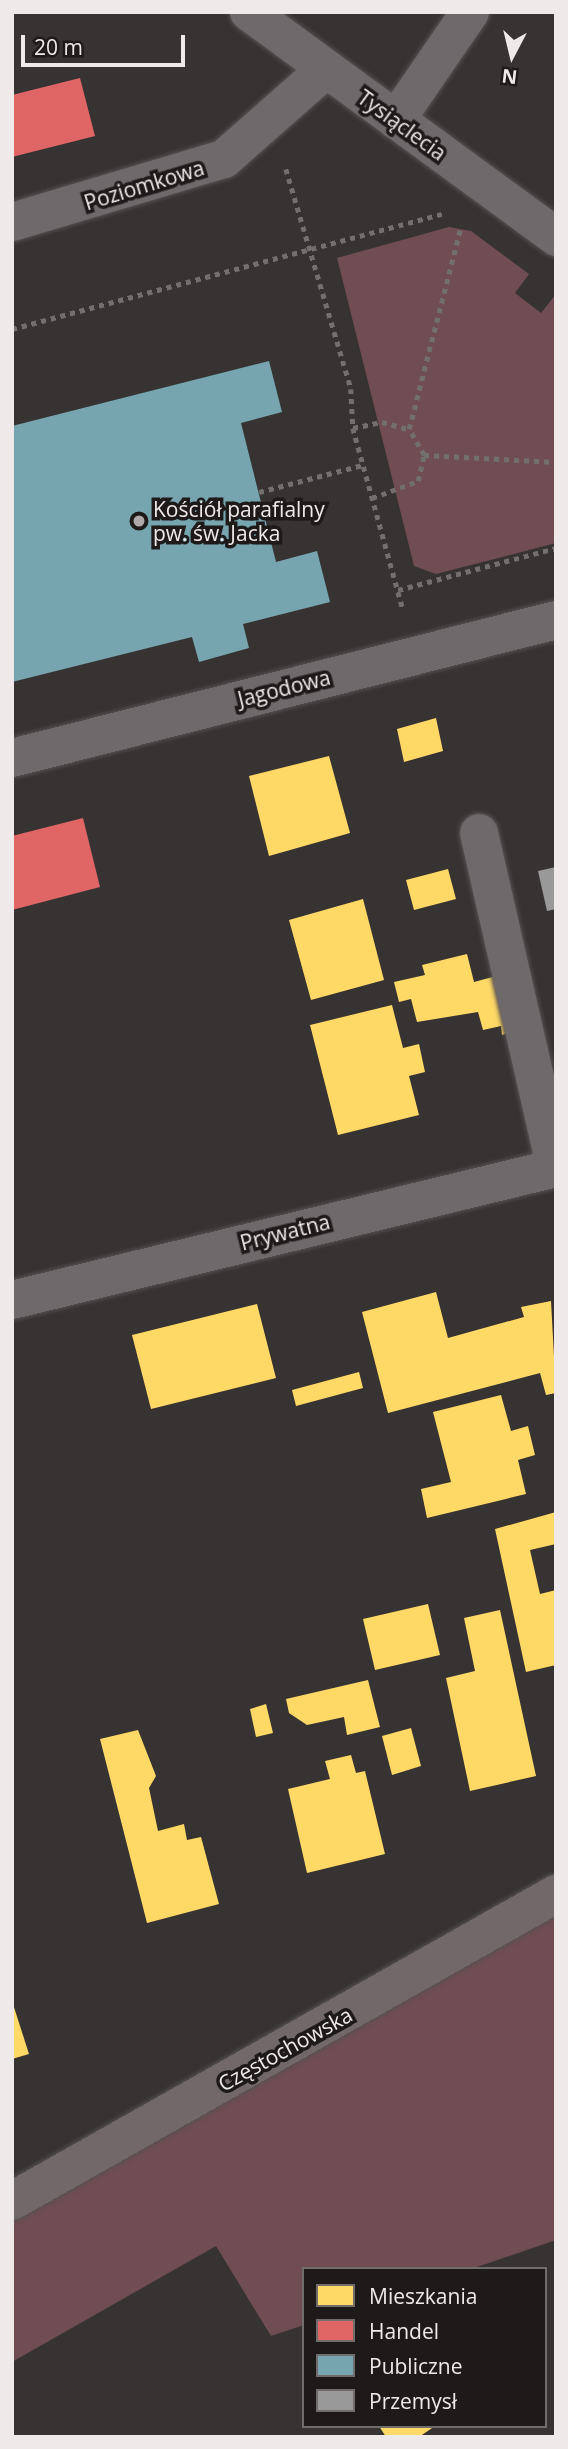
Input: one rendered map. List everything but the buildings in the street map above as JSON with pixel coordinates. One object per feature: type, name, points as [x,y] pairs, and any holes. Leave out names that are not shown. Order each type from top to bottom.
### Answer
[{"type":"main road","name":"Częstochowska","points":[[12,2201],[556,1895]]},
{"type":"street","name":"Tysiąclecia","points":[[249,12],[556,237]]},
{"type":"street","points":[[396,120],[470,12]]},
{"type":"street","name":"Poziomkowa","points":[[12,222],[224,159],[326,69]]},
{"type":"street","name":"Jagodowa","points":[[12,758],[556,620]]},
{"type":"street","points":[[479,833],[555,1167]]},
{"type":"street","name":"Prywatna","points":[[12,1300],[555,1167]]},
{"type":"path","points":[[284,163],[313,247],[351,389],[353,428],[415,654]]},
{"type":"path","points":[[12,329],[446,213],[451,206]]},
{"type":"path","points":[[372,498],[418,481],[424,455],[409,429],[461,223],[446,213]]},
{"type":"path","points":[[353,428],[382,422],[409,429]]},
{"type":"path","points":[[424,455],[556,462]]},
{"type":"path","points":[[259,492],[363,465]]},
{"type":"path","points":[[398,590],[556,548]]},
{"type":"shaded area","points":[[449,227],[471,231],[529,274],[515,293],[541,313],[556,294],[556,543],[436,574],[414,566],[337,258]]},
{"type":"shaded area","points":[[556,1894],[556,2240],[477,2267],[302,2267],[302,2326],[271,2336],[216,2246],[12,2362],[12,2201]]},
{"type":"place","name":"Kościół parafialny pw. św. Jacka","points":[[139,521]]}]
